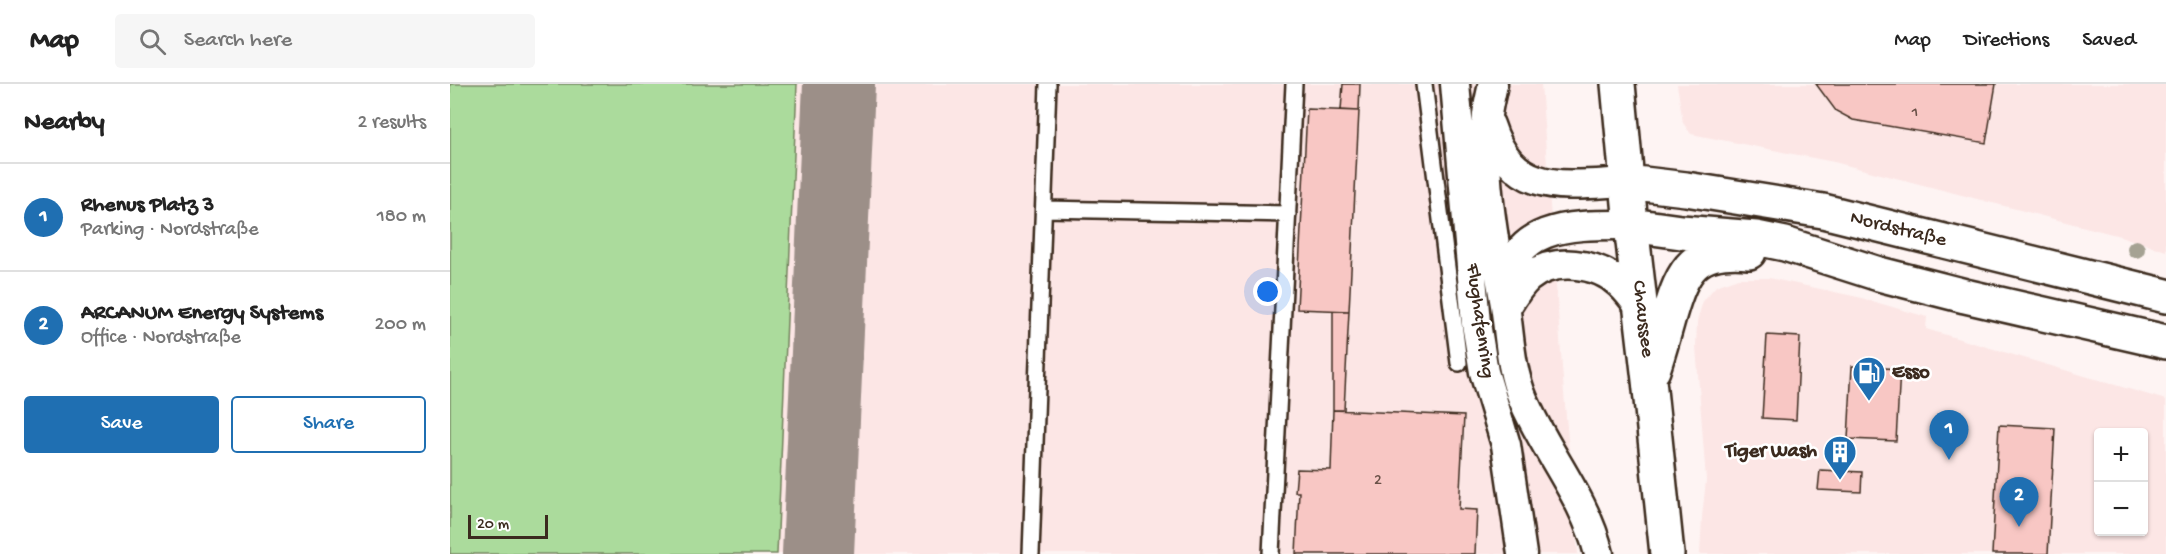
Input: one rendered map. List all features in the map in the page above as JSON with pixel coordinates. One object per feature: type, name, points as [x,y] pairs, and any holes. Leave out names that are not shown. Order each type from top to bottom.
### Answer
[{"type":"main road","name":"Chaussee","points":[[1618,84],[1667,554]]},
{"type":"main road","name":"Nordstraße","points":[[1627,182],[1694,190],[1824,211],[2166,296]]},
{"type":"main road","points":[[1631,225],[1756,238],[1808,250],[1879,274],[1965,296],[2166,342]]},
{"type":"main road","points":[[1649,380],[1677,287],[1684,274],[1702,258],[1721,252],[1738,251],[1834,260]]},
{"type":"street","name":"Flughafenring","points":[[1455,84],[1476,322],[1484,372],[1506,445],[1522,554]]},
{"type":"street","name":"Flughafenring","points":[[1493,84],[1487,115],[1486,147],[1494,242],[1506,308]]},
{"type":"street","points":[[1487,115],[1500,150],[1509,162],[1531,178],[1548,183],[1575,185],[1627,182]]},
{"type":"street","name":"Flughafenring","points":[[1599,554],[1582,509],[1528,410],[1515,380],[1509,352],[1507,280],[1513,261],[1525,245],[1546,232],[1569,226],[1631,225]]},
{"type":"street","name":"Flughafenring","points":[[1506,308],[1528,278],[1539,270],[1564,264],[1581,266],[1608,275],[1619,282],[1641,309]]},
{"type":"lane","points":[[1031,554],[1048,84]]},
{"type":"lane","points":[[1271,554],[1294,84]]},
{"type":"lane","points":[[1424,84],[1459,363]]},
{"type":"lane","points":[[1044,209],[1288,214]]},
{"type":"shaded area","points":[[450,84],[1541,84],[1578,554],[450,554]]},
{"type":"shaded area","points":[[1677,84],[2166,84],[2166,251],[2120,236],[1834,162],[1691,134],[1683,123]]},
{"type":"shaded area","points":[[1738,278],[1769,278],[1858,297],[1927,317],[1926,329],[2166,400],[2166,554],[1700,554],[1706,480],[1696,347],[1697,321],[1703,301],[1716,286]]},
{"type":"green space","points":[[450,84],[797,84],[777,554],[450,554]]},
{"type":"building","points":[[1343,84],[1360,84],[1359,111],[1341,110]]},
{"type":"building","points":[[1816,84],[1996,84],[1986,143],[1853,120],[1836,111]]},
{"type":"building","points":[[1307,109],[1359,111],[1349,311],[1297,309]]},
{"type":"building","points":[[1333,311],[1349,311],[1344,410],[1333,410]]},
{"type":"building","points":[[1767,335],[1800,337],[1796,420],[1762,418]]},
{"type":"building","points":[[1852,366],[1900,369],[1896,441],[1848,439]]},
{"type":"building","points":[[1333,410],[1464,416],[1459,509],[1477,510],[1475,554],[1296,554],[1299,492],[1295,492],[1297,469],[1331,470]]},
{"type":"building","points":[[1999,425],[2055,428],[2048,554],[1992,554]]},
{"type":"building","name":"Tiger Wash","points":[[1820,470],[1862,472],[1861,492],[1818,490]]},
{"type":"taxiway","points":[[818,554],[839,84]]},
{"type":"place","name":"Esso","points":[[1869,402]]},
{"type":"place","name":"Rhenus Platz 3","points":[[1949,460]]},
{"type":"place","name":"Tiger Wash","points":[[1840,481]]},
{"type":"place","name":"ARCANUM Energy Systems","points":[[2019,527]]}]
